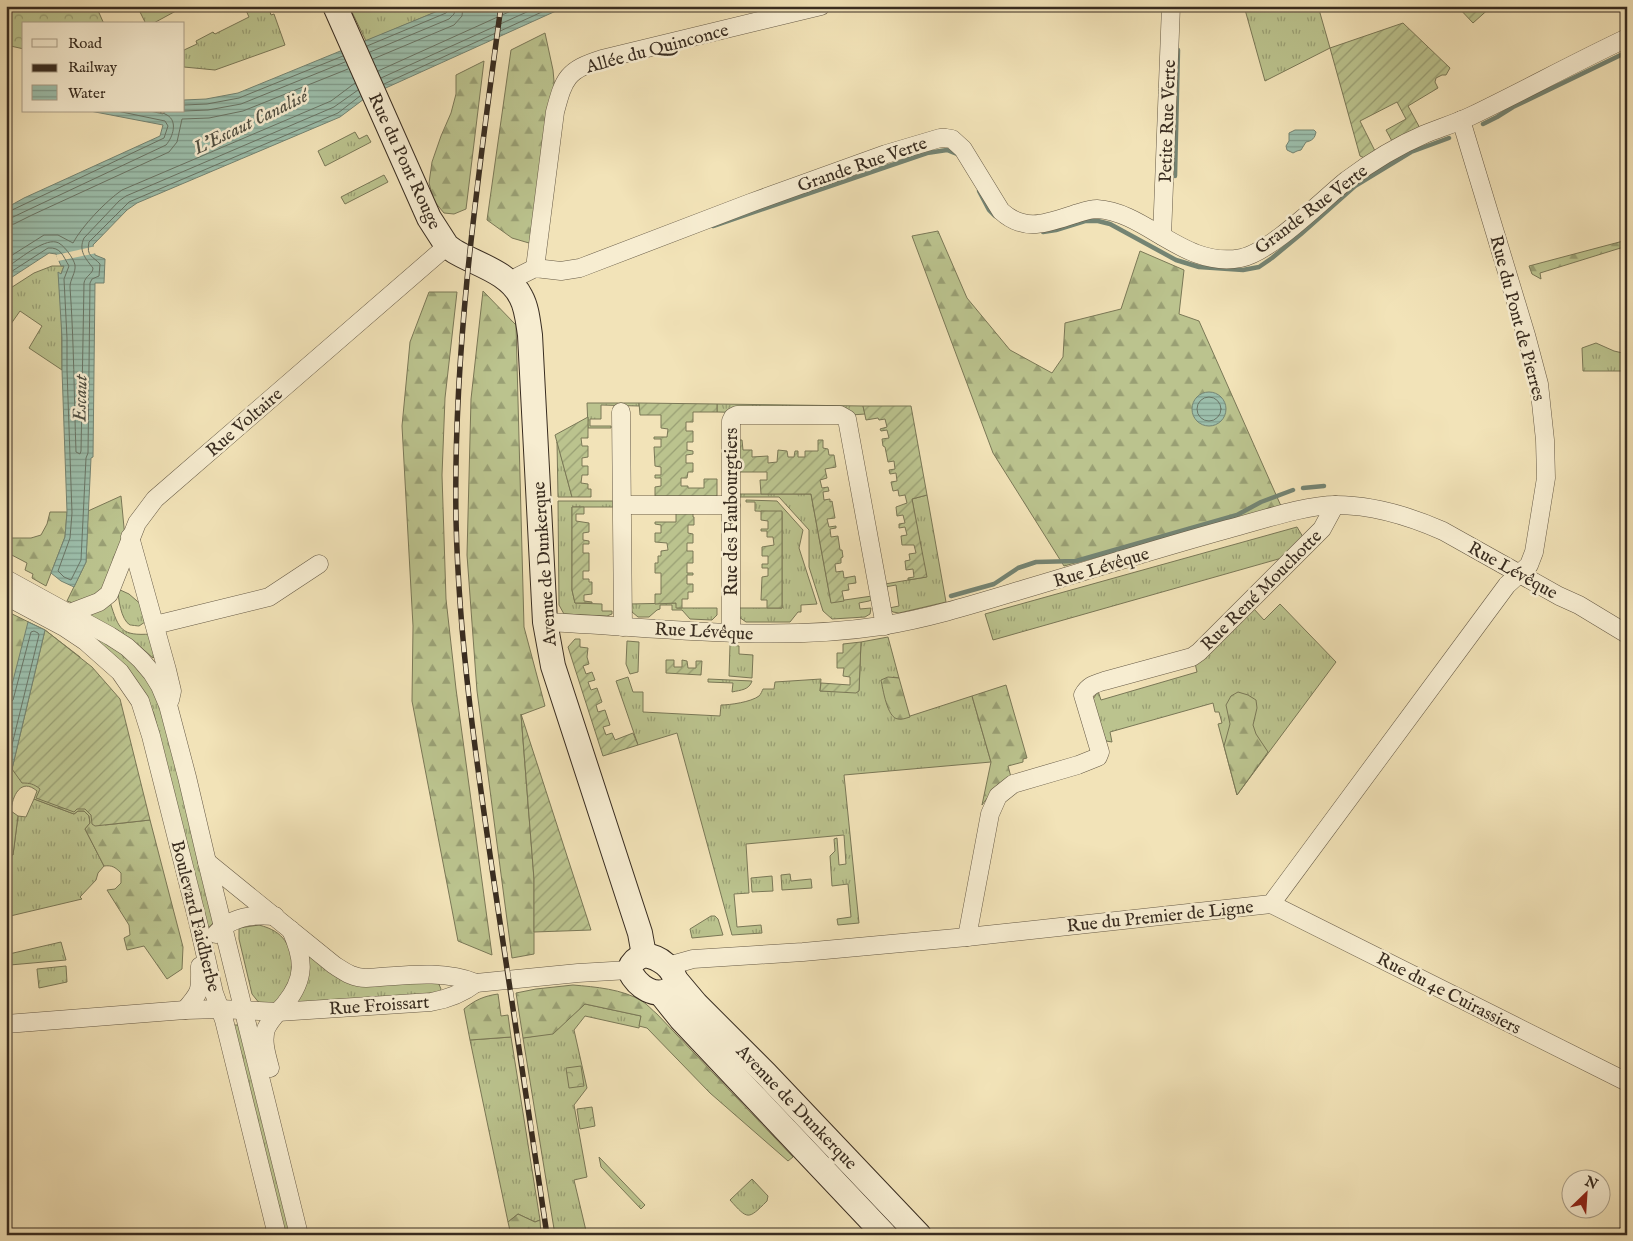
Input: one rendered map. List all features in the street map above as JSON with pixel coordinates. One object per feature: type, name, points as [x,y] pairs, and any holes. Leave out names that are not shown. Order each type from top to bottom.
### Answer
[{"type":"main road","name":"Rue du Pont Rouge","points":[[335,6],[429,218],[448,246],[462,256],[502,277],[510,284]]},
{"type":"main road","name":"Avenue de Dunkerque","points":[[510,284],[521,297],[530,334],[544,622],[553,666],[640,933],[636,962],[636,981],[650,991],[668,980]]},
{"type":"main road","name":"Avenue de Dunkerque","points":[[636,962],[652,956],[668,980],[681,1018],[885,1235]]},
{"type":"main road","name":"Avenue de Dunkerque","points":[[668,980],[696,1004],[766,1074],[920,1235]]},
{"type":"street","name":"Allée du Quinconce","points":[[536,268],[555,112],[561,90],[571,74],[578,68],[602,59],[821,6]]},
{"type":"street","name":"Petite Rue Verte","points":[[1162,236],[1171,6]]},
{"type":"street","name":"Grande Rue Verte","points":[[536,268],[561,271],[580,268],[750,203],[886,154],[930,140],[946,138],[952,140],[963,149],[1001,211],[1017,222],[1026,225],[1048,223],[1087,210],[1096,209],[1115,213],[1162,236],[1183,250],[1205,256],[1228,259],[1241,258],[1249,256],[1274,241],[1346,181],[1384,155],[1425,134],[1461,120],[1627,38]]},
{"type":"street","name":"Rue du Pont de Pierres","points":[[1461,120],[1526,334],[1539,384],[1546,478],[1534,552],[1529,565],[1519,573]]},
{"type":"street","name":"Rue Voltaire","points":[[67,620],[99,602],[109,594],[130,537],[140,518],[155,499],[448,246]]},
{"type":"street","points":[[510,284],[519,276],[536,268]]},
{"type":"street","points":[[621,412],[624,627]]},
{"type":"street","name":"Rue des Faubourgtiers","points":[[731,633],[731,421],[737,415],[840,415],[848,421],[885,626]]},
{"type":"street","points":[[623,505],[731,505]]},
{"type":"street","name":"Rue Lévêque","points":[[544,622],[760,634],[825,632],[885,626],[958,609],[1208,535],[1302,510],[1335,505],[1373,508],[1409,517],[1443,531],[1559,596],[1579,605],[1627,634]]},
{"type":"street","name":"Rue René Mouchotte","points":[[967,937],[990,814],[998,796],[1012,784],[1098,757],[1100,752],[1083,695],[1086,688],[1192,657],[1199,652],[1322,529],[1335,505]]},
{"type":"street","name":"Boulevard Faidherbe","points":[[130,537],[172,691],[168,705]]},
{"type":"street","points":[[155,625],[269,597],[319,564]]},
{"type":"street","name":"Rue du Premier de Ligne","points":[[668,980],[693,959],[803,952],[967,937],[1271,904],[1507,586],[1519,573]]},
{"type":"street","points":[[6,579],[67,620]]},
{"type":"street","points":[[6,596],[67,620]]},
{"type":"street","name":"Boulevard Faidherbe","points":[[67,620],[110,636],[134,654],[156,680],[168,705],[299,1235]]},
{"type":"street","name":"Boulevard Faidherbe","points":[[67,620],[85,641],[111,662],[128,681],[140,701],[151,736],[214,993],[220,1009],[277,1235]]},
{"type":"street","name":"Rue Froissart","points":[[207,862],[350,976],[366,978],[438,975],[462,978],[476,983],[578,973],[636,962]]},
{"type":"street","name":"Rue du 4e Cuirassiers","points":[[1271,904],[1627,1082]]},
{"type":"street","points":[[185,1010],[200,989],[200,963],[223,927],[234,921],[255,915],[274,916]]},
{"type":"street","name":"Rue Froissart","points":[[278,1012],[296,988],[301,972],[300,954],[291,930]]},
{"type":"street","points":[[206,956],[244,1010]]},
{"type":"street","name":"Rue Froissart","points":[[6,1024],[185,1010],[220,1009],[278,1012],[431,1002],[444,1000],[476,983]]},
{"type":"street","points":[[278,1012],[264,1034],[264,1040],[287,1141],[281,1162]]},
{"type":"green space","points":[[6,6],[96,6],[103,22],[22,22],[22,49],[6,45]]},
{"type":"green space","points":[[137,6],[185,6],[156,22],[145,22]]},
{"type":"green space","points":[[244,6],[268,6],[271,15],[274,14],[285,45],[215,70],[185,67],[185,50],[197,44],[196,41],[213,32],[215,34],[249,17]]},
{"type":"green space","points":[[349,6],[450,6],[366,41]]},
{"type":"green space","points":[[1244,6],[1318,6],[1330,48],[1265,81]]},
{"type":"green space","points":[[1457,6],[1492,6],[1473,23]]},
{"type":"green space","points":[[1403,23],[1450,68],[1446,75],[1436,78],[1435,82],[1438,88],[1408,106],[1421,130],[1393,143],[1386,130],[1406,119],[1397,102],[1360,121],[1376,153],[1367,159],[1360,156],[1330,48]]},
{"type":"green space","points":[[545,33],[553,70],[555,92],[535,239],[529,243],[512,238],[487,220],[511,50]]},
{"type":"green space","points":[[484,61],[466,209],[454,214],[444,213],[434,201],[429,183],[432,162],[451,113],[456,94],[456,75]]},
{"type":"green space","points":[[355,132],[359,139],[367,135],[371,142],[325,166],[318,151]]},
{"type":"green space","points":[[384,175],[388,182],[345,204],[341,197]]},
{"type":"green space","points":[[938,231],[967,298],[1010,350],[1052,373],[1063,357],[1065,323],[1121,309],[1140,251],[1184,270],[1179,314],[1199,321],[1281,506],[1064,566],[993,453],[912,236]]},
{"type":"green space","points":[[1627,240],[1627,246],[1540,273],[1541,279],[1532,274],[1529,266]]},
{"type":"green space","points":[[52,266],[64,266],[61,274],[62,370],[29,348],[42,326],[20,311],[6,331],[6,291],[34,273]]},
{"type":"green space","points":[[483,291],[516,325],[524,627],[545,706],[521,715],[534,879],[534,954],[512,958],[477,691],[467,555],[471,399]]},
{"type":"green space","points":[[429,292],[457,292],[445,398],[442,475],[446,599],[456,689],[492,955],[458,941],[412,701],[413,626],[402,426],[410,342]]},
{"type":"green space","points":[[1596,343],[1614,351],[1627,354],[1627,371],[1583,371],[1582,348]]},
{"type":"green space","points":[[587,403],[639,403],[639,406],[601,405],[601,419],[590,419],[590,426],[611,426],[611,428],[588,428]]},
{"type":"green space","points":[[639,403],[717,404],[717,412],[693,412],[693,422],[686,422],[686,431],[693,431],[693,442],[687,442],[687,450],[693,451],[693,454],[686,455],[686,463],[693,463],[693,472],[688,472],[687,478],[681,478],[681,486],[704,488],[704,479],[717,479],[717,496],[655,496],[655,487],[661,486],[661,478],[655,478],[655,475],[661,475],[661,467],[655,466],[654,447],[661,447],[661,439],[654,439],[654,437],[667,437],[668,429],[661,428],[661,415],[640,415]]},
{"type":"green space","points":[[717,404],[863,406],[865,414],[717,412]]},
{"type":"green space","points":[[863,406],[911,406],[927,495],[912,499],[927,577],[908,580],[908,578],[914,577],[913,569],[906,570],[905,561],[910,560],[909,554],[916,553],[914,545],[902,545],[901,536],[907,535],[905,527],[899,528],[899,524],[905,523],[903,515],[897,516],[896,507],[907,503],[905,495],[899,496],[898,490],[893,491],[891,482],[897,481],[896,473],[890,474],[889,470],[895,469],[894,461],[888,462],[885,447],[883,446],[882,439],[889,438],[887,430],[881,431],[880,429],[887,427],[885,419],[866,420]]},
{"type":"green space","points":[[588,417],[588,438],[581,438],[582,446],[588,446],[588,457],[582,458],[582,466],[588,466],[588,475],[582,475],[581,483],[588,484],[588,489],[591,489],[591,497],[572,497],[555,435]]},
{"type":"green space","points":[[738,440],[742,440],[743,450],[752,450],[752,457],[768,456],[768,463],[777,462],[778,450],[787,451],[788,457],[794,457],[795,451],[798,451],[798,457],[805,457],[805,451],[818,451],[818,440],[823,440],[823,448],[828,449],[829,455],[834,455],[836,467],[825,469],[827,478],[820,480],[822,488],[828,487],[829,491],[823,492],[824,500],[830,499],[830,502],[832,501],[835,518],[827,519],[829,527],[836,526],[836,528],[830,529],[831,537],[838,536],[840,550],[842,550],[843,557],[841,558],[841,563],[835,564],[836,572],[843,571],[844,578],[855,576],[856,583],[848,584],[849,590],[842,591],[844,601],[831,603],[811,494],[761,494],[760,480],[767,480],[767,472],[738,472]]},
{"type":"green space","points":[[557,442],[559,448],[572,497],[558,497]]},
{"type":"green space","points":[[738,494],[811,494],[831,602],[872,596],[873,599],[859,603],[860,609],[871,608],[870,614],[865,617],[832,619],[823,611],[809,567],[809,530],[779,497],[738,497]]},
{"type":"green space","points":[[927,495],[946,602],[899,613],[893,612],[889,608],[899,606],[896,585],[885,587],[885,584],[926,577],[912,499]]},
{"type":"green space","points":[[121,496],[125,538],[102,597],[79,605],[67,601],[86,562],[88,511]]},
{"type":"green space","points":[[746,500],[777,501],[803,530],[799,548],[817,604],[801,605],[801,612],[798,612],[790,622],[746,622],[739,617],[738,608],[782,608],[782,512],[755,511],[755,502],[746,502]]},
{"type":"green space","points":[[558,501],[613,501],[613,507],[572,507],[572,590],[575,603],[602,604],[602,611],[612,611],[612,614],[607,616],[564,614],[559,605]]},
{"type":"green space","points":[[572,507],[584,507],[584,514],[576,514],[576,521],[589,523],[589,532],[583,533],[583,540],[589,541],[589,544],[583,544],[583,553],[589,553],[589,571],[583,571],[583,579],[589,579],[589,582],[592,582],[592,594],[584,595],[584,601],[592,603],[575,603],[572,590]]},
{"type":"green space","points":[[676,511],[693,511],[694,517],[694,525],[688,525],[688,533],[693,534],[693,543],[687,543],[687,551],[693,551],[693,563],[687,563],[687,573],[693,573],[693,575],[687,575],[687,584],[693,584],[693,592],[688,592],[688,599],[682,599],[682,608],[676,608],[676,603],[655,604],[655,594],[661,594],[661,573],[655,573],[655,563],[658,563],[658,556],[661,556],[661,551],[668,550],[667,543],[655,542],[655,533],[661,533],[661,525],[655,524],[655,522],[676,522]]},
{"type":"green space","points":[[761,511],[782,511],[782,608],[767,608],[767,600],[761,600],[762,577],[768,576],[768,568],[762,568],[762,564],[768,564],[768,556],[762,556],[762,547],[774,545],[773,537],[767,537],[767,531],[761,531],[761,529],[768,529],[768,521],[761,520]]},
{"type":"green space","points":[[50,512],[67,512],[65,537],[46,586],[32,578],[33,574],[25,570],[27,563],[6,552],[10,538],[31,538],[41,535],[47,524]]},
{"type":"green space","points":[[1297,527],[1303,537],[1282,558],[993,640],[985,614]]},
{"type":"green space","points":[[118,589],[129,594],[144,607],[145,622],[139,626],[130,625],[124,619]]},
{"type":"green space","points":[[110,602],[116,619],[123,629],[133,634],[151,634],[156,655],[153,658],[136,643],[89,615]]},
{"type":"green space","points":[[676,603],[677,608],[717,608],[717,615],[712,620],[690,619],[682,610],[672,610],[672,605],[660,605],[660,609],[649,617],[638,617],[632,612],[630,604]]},
{"type":"green space","points":[[1280,604],[1336,662],[1237,795],[1218,724],[1222,723],[1219,712],[1215,712],[1213,703],[1110,732],[1112,742],[1106,741],[1092,701],[1098,691],[1101,700],[1197,672],[1195,663],[1254,609],[1264,620]]},
{"type":"green space","points":[[6,611],[45,630],[80,657],[86,805],[105,825],[150,820],[183,947],[182,969],[167,979],[144,946],[127,950],[124,938],[130,935],[129,925],[107,890],[115,889],[121,883],[121,873],[113,867],[104,866],[85,829],[90,823],[89,816],[84,811],[78,811],[74,814],[34,799],[37,791],[31,787],[22,787],[15,794],[11,811],[18,816],[13,855],[6,854]]},
{"type":"green space","points":[[79,625],[133,664],[142,673],[156,695],[165,721],[214,922],[208,928],[154,714],[146,696]]},
{"type":"green space","points":[[45,630],[92,667],[120,699],[150,820],[95,826],[92,824],[91,815],[85,809],[77,809],[74,812],[36,798],[40,789],[32,784],[22,783],[12,769]]},
{"type":"green space","points":[[888,637],[899,678],[893,677],[904,718],[972,696],[991,762],[844,775],[859,923],[838,925],[837,919],[851,917],[848,884],[832,886],[830,856],[835,851],[834,839],[837,838],[839,865],[846,864],[844,835],[746,844],[749,893],[734,894],[737,927],[761,925],[762,933],[732,935],[677,733],[638,745],[616,681],[628,677],[633,692],[643,692],[643,712],[720,716],[721,705],[751,700],[760,695],[763,689],[774,689],[775,682],[821,679],[820,691],[859,690],[861,642]]},
{"type":"green space","points":[[575,639],[580,639],[580,647],[588,648],[587,657],[589,664],[583,666],[586,674],[592,672],[595,680],[588,682],[591,690],[597,688],[602,702],[596,705],[598,712],[605,710],[610,725],[603,727],[606,735],[612,733],[615,740],[633,733],[638,745],[603,756],[568,647]]},
{"type":"green space","points":[[627,641],[639,642],[638,672],[630,674],[626,664]]},
{"type":"green space","points":[[861,642],[859,691],[856,693],[820,691],[821,683],[850,685],[850,677],[843,676],[844,668],[837,668],[837,653],[843,653],[843,644]]},
{"type":"green space","points":[[730,645],[739,646],[739,654],[753,655],[752,678],[729,676]]},
{"type":"green space","points":[[666,660],[674,660],[674,667],[682,667],[682,660],[687,661],[688,668],[696,668],[696,661],[702,661],[701,675],[666,673]]},
{"type":"green space","points":[[888,677],[899,678],[910,717],[898,719],[888,709],[881,680]]},
{"type":"green space","points":[[708,679],[752,681],[747,688],[732,692],[733,683],[708,682]]},
{"type":"green space","points":[[1006,685],[1027,758],[1023,759],[1023,762],[1008,766],[1011,777],[997,785],[982,805],[991,762],[972,696]]},
{"type":"green space","points":[[1238,692],[1256,700],[1257,708],[1253,725],[1256,734],[1268,752],[1237,795],[1224,746],[1230,724],[1226,705],[1231,696]]},
{"type":"green space","points":[[521,714],[591,930],[534,932],[534,879]]},
{"type":"green space","points":[[34,799],[74,814],[78,811],[84,811],[89,816],[90,823],[85,829],[104,866],[98,873],[96,880],[80,897],[82,899],[6,917],[6,854],[13,855],[18,816],[26,817]]},
{"type":"green space","points":[[790,874],[791,881],[811,879],[812,888],[782,890],[781,875]]},
{"type":"green space","points":[[772,876],[773,891],[752,892],[751,878]]},
{"type":"green space","points":[[711,916],[715,916],[718,919],[723,935],[692,938],[690,929]]},
{"type":"green space","points":[[259,925],[275,931],[285,940],[297,968],[279,1001],[270,1004],[260,1004],[252,994],[239,939],[239,928]]},
{"type":"green space","points":[[61,942],[66,960],[10,965],[9,954]]},
{"type":"green space","points":[[303,951],[342,978],[438,982],[441,989],[439,993],[291,1003]]},
{"type":"green space","points":[[66,966],[67,982],[39,988],[37,969]]},
{"type":"green space","points":[[573,985],[617,991],[644,1003],[657,1014],[793,1157],[788,1161],[710,1093],[647,1028],[639,1026],[641,1016],[585,1004],[553,1034],[523,1038],[516,993]]},
{"type":"green space","points":[[498,994],[501,1016],[508,1015],[511,1037],[470,1040],[464,1009],[480,999]]},
{"type":"green space","points":[[585,1004],[641,1016],[639,1028],[585,1016],[574,1030],[587,1088],[574,1105],[587,1177],[574,1180],[587,1235],[555,1235],[523,1038],[553,1033]]},
{"type":"green space","points":[[233,1025],[239,1025],[291,1235],[285,1235]]},
{"type":"green space","points":[[511,1037],[540,1220],[535,1222],[518,1214],[508,1222],[470,1040]]},
{"type":"green space","points":[[581,1066],[584,1086],[569,1088],[566,1068]]},
{"type":"green space","points":[[592,1107],[595,1126],[580,1129],[577,1109]]},
{"type":"green space","points":[[599,1157],[645,1205],[641,1209],[601,1167]]},
{"type":"green space","points":[[752,1179],[768,1196],[767,1201],[756,1212],[748,1215],[730,1200]]},
{"type":"green space","points":[[518,1214],[535,1222],[540,1220],[541,1235],[511,1235],[508,1222]]},
{"type":"water","points":[[450,6],[567,6],[368,96],[340,117],[137,203],[127,210],[93,245],[95,255],[105,259],[104,283],[95,283],[93,457],[91,458],[86,562],[74,587],[61,581],[51,573],[65,537],[67,512],[62,338],[58,272],[61,274],[64,266],[61,266],[56,254],[49,253],[6,281],[6,208],[160,136],[163,125],[95,112],[154,112],[163,114],[164,112],[185,112],[185,100],[206,99],[238,93]]},
{"type":"water","points":[[1295,130],[1314,130],[1316,132],[1313,139],[1306,142],[1301,150],[1293,153],[1287,150],[1286,146],[1289,141],[1289,133]]},
{"type":"water","points":[[1209,392],[1221,397],[1226,409],[1221,421],[1209,426],[1197,421],[1192,409],[1197,397]]},
{"type":"water","points":[[28,622],[45,630],[12,769],[6,783],[6,708]]},
{"type":"pier","points":[[96,246],[97,253],[58,261],[56,255]]},
{"type":"waterway","points":[[1175,176],[1178,50]]},
{"type":"waterway","points":[[1483,124],[1513,107],[1627,52]]},
{"type":"waterway","points":[[1043,232],[1085,221],[1098,221],[1110,224],[1176,260],[1199,267],[1243,270],[1259,267],[1301,234],[1355,186],[1411,152],[1449,138]]},
{"type":"waterway","points":[[713,226],[927,153],[947,150],[957,154]]},
{"type":"waterway","points":[[979,191],[989,210],[995,216]]},
{"type":"waterway","points":[[1303,488],[1324,486]]},
{"type":"waterway","points":[[951,596],[994,584],[1018,568],[1036,562],[1076,561],[1237,515],[1261,502],[1293,490]]},
{"type":"railway","points":[[501,6],[476,198],[463,326],[456,455],[456,520],[461,617],[477,764],[547,1235]]},
{"type":"water label","name":"L'Escaut Canalisé","points":[[250,121]]},
{"type":"water label","name":"Escaut","points":[[79,398]]}]
